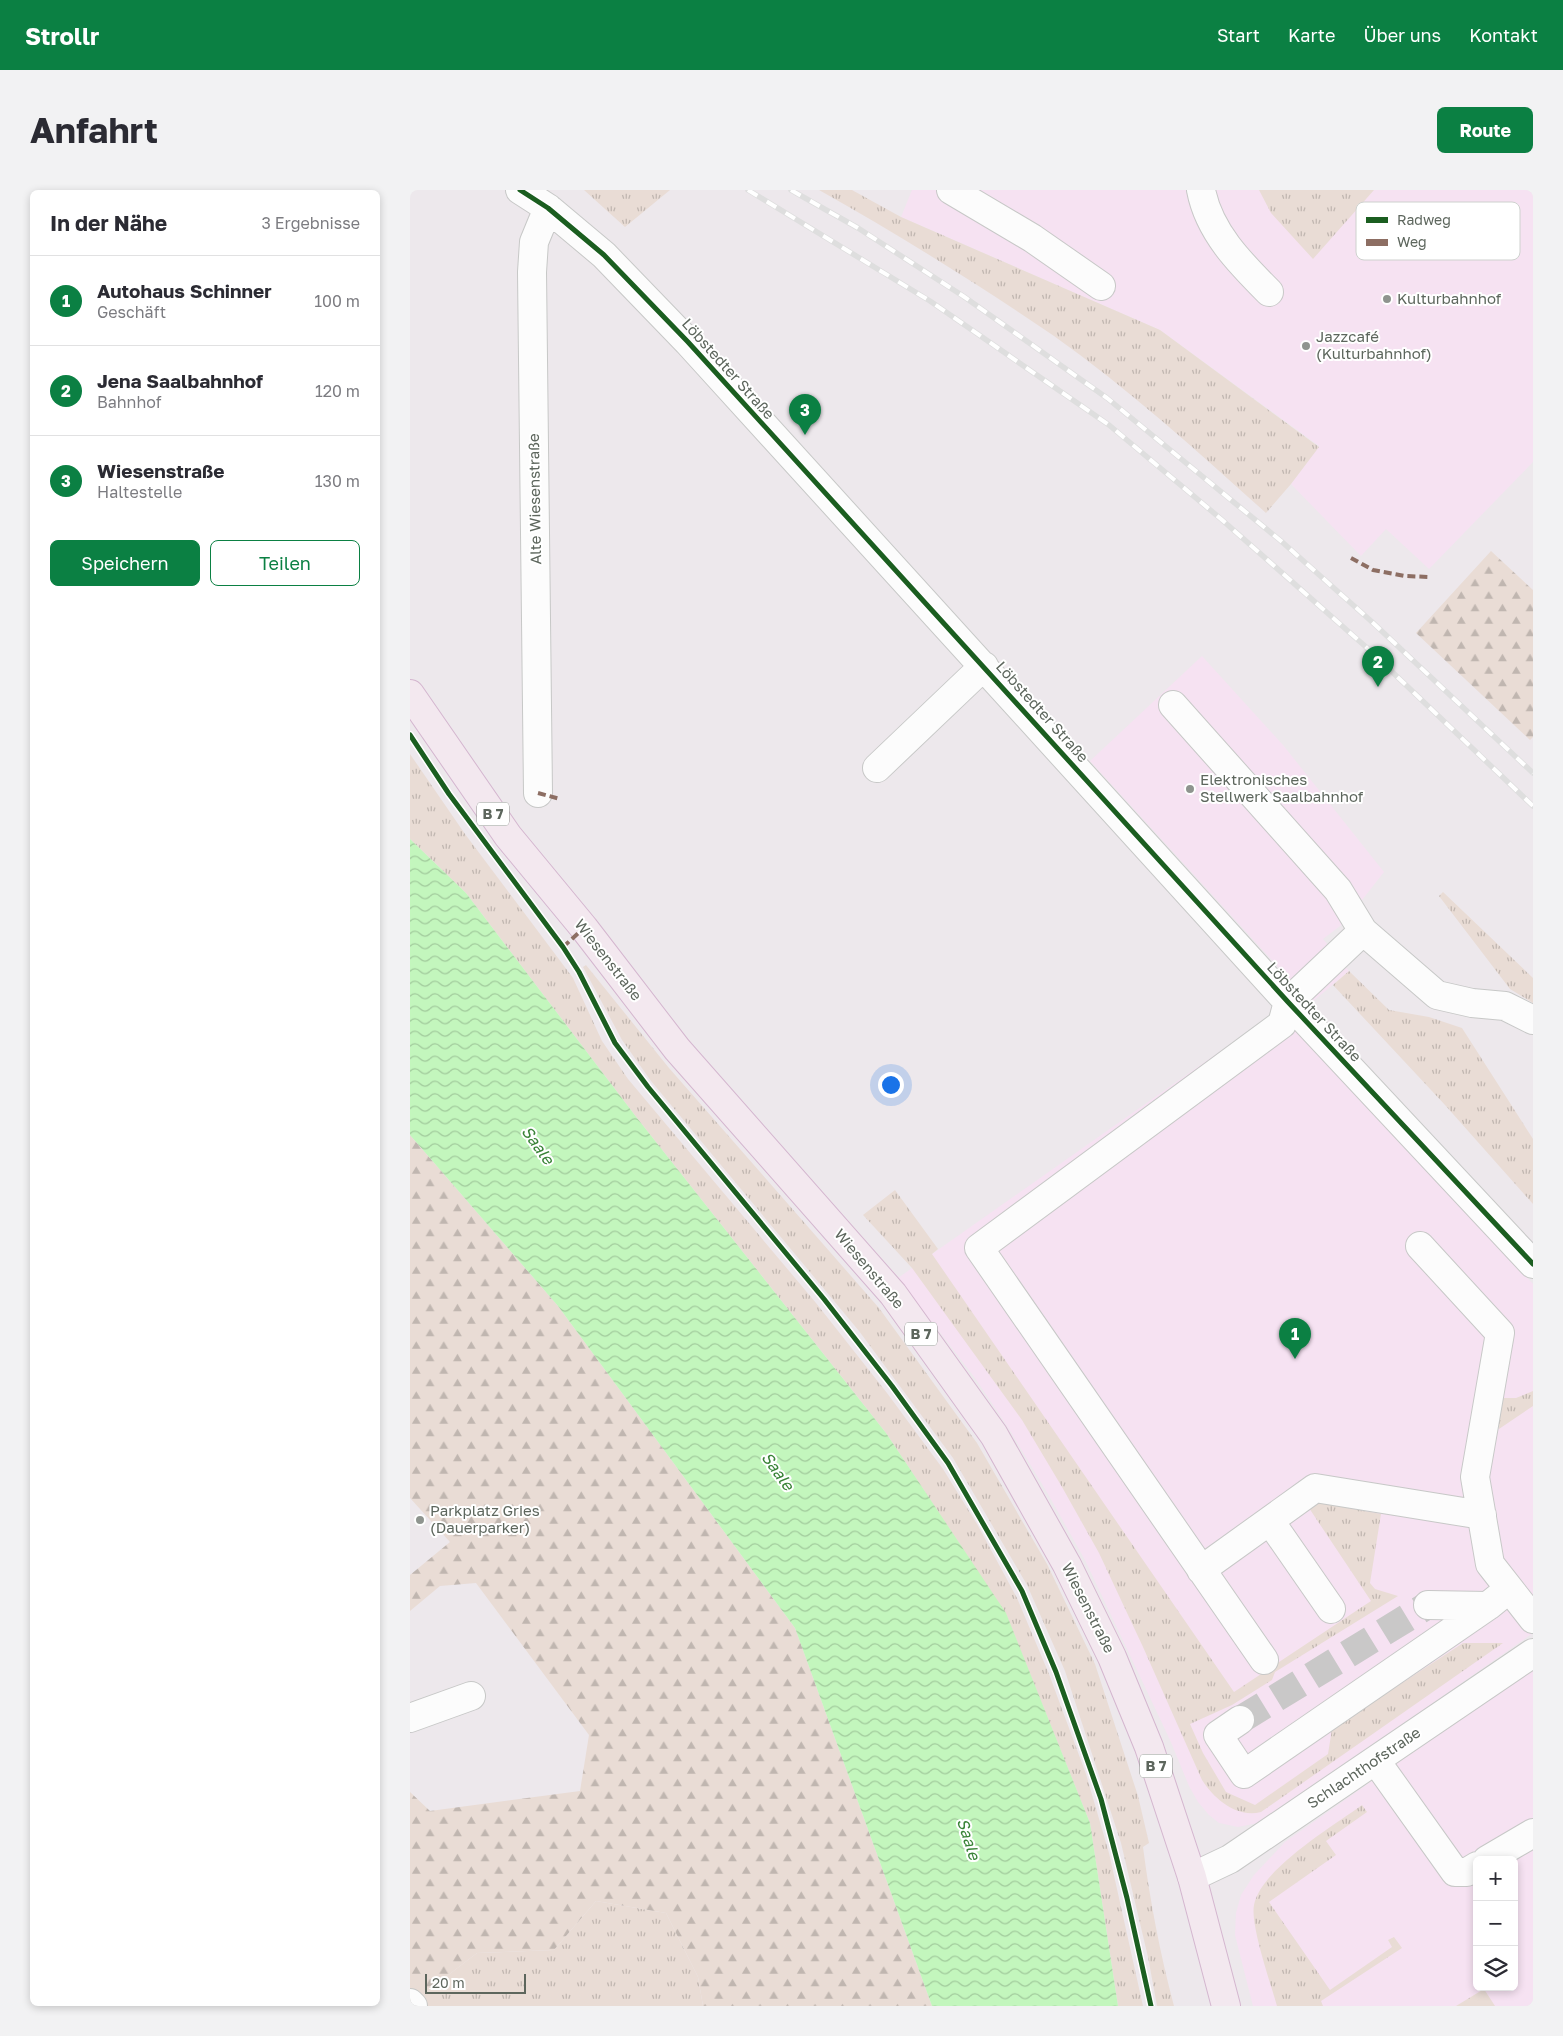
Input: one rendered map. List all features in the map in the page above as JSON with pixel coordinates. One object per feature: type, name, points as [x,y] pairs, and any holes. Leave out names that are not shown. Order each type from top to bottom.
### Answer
[{"type":"main road","name":"Wiesenstraße","points":[[410,694],[508,836],[584,928],[677,1049],[893,1294],[994,1435],[1067,1566],[1112,1657],[1149,1747],[1192,1877],[1226,2006]]},
{"type":"street","name":"Löbstedter Straße","points":[[520,190],[548,208],[604,255],[682,336],[1288,1002],[1533,1264]]},
{"type":"street","points":[[951,190],[1032,238],[1101,286]]},
{"type":"street","points":[[1201,190],[1203,203],[1220,237],[1242,264],[1269,292]]},
{"type":"street","name":"Alte Wiesenstraße","points":[[538,793],[532,272],[534,242],[548,208]]},
{"type":"street","points":[[877,768],[984,666]]},
{"type":"street","points":[[1173,705],[1338,890],[1363,931],[1437,995],[1472,1003],[1505,1006],[1533,1020]]},
{"type":"street","points":[[1264,1660],[979,1248],[1282,1024],[1288,1002],[1363,931]]},
{"type":"street","points":[[1420,1246],[1500,1333],[1475,1477],[1490,1564],[1533,1620]]},
{"type":"street","points":[[1200,1570],[1315,1488],[1482,1515]]},
{"type":"street","points":[[1270,1521],[1331,1609]]},
{"type":"street","points":[[1240,1720],[1218,1735],[1244,1774],[1509,1590]]},
{"type":"street","points":[[1428,1605],[1488,1606]]},
{"type":"street","name":"Schlachthofstraße","points":[[1192,1877],[1230,1859],[1533,1653]]},
{"type":"street","points":[[410,1718],[471,1696]]},
{"type":"street","points":[[1376,1761],[1456,1872],[1467,1872],[1473,1868]]},
{"type":"street","points":[[1494,1856],[1533,1833]]},
{"type":"street","points":[[410,2003],[413,2006]]},
{"type":"shaded area","points":[[912,190],[1533,190],[1533,462],[1429,569],[1386,529],[1361,556],[1291,484],[1319,446],[1160,330],[901,217]]},
{"type":"shaded area","points":[[1202,656],[1283,745],[1384,872],[1344,923],[1323,939],[1349,971],[1311,1003],[1090,761]]},
{"type":"shaded area","points":[[1280,1009],[1533,1284],[1533,1633],[1263,1822],[1238,1827],[1219,1823],[1198,1802],[1085,1560],[1048,1494],[1009,1429],[975,1378],[898,1278]]},
{"type":"shaded area","points":[[1533,1668],[1533,2006],[1253,2006],[1235,1935],[1236,1913],[1241,1895],[1254,1875],[1285,1842]]},
{"type":"green space","points":[[584,190],[670,190],[625,227]]},
{"type":"green space","points":[[819,190],[852,190],[901,217],[1160,330],[1319,447],[1266,513],[1189,444],[1082,356],[938,260]]},
{"type":"green space","points":[[1259,190],[1374,190],[1363,202],[1356,202],[1356,210],[1313,259],[1271,213]]},
{"type":"green space","points":[[1491,551],[1533,590],[1533,737],[1530,740],[1416,633]]},
{"type":"green space","points":[[410,754],[465,834],[573,978],[602,1041],[628,1079],[816,1303],[887,1393],[943,1469],[977,1524],[1017,1598],[1049,1674],[1086,1774],[1109,1853],[1143,2006],[1118,2006],[1090,1823],[1006,1614],[886,1433],[637,1118],[466,893],[410,839]]},
{"type":"green space","points":[[1443,892],[1533,978],[1533,1003],[1510,989],[1439,896]]},
{"type":"green space","points":[[586,965],[669,1068],[879,1308],[977,1443],[1047,1564],[1095,1664],[1138,1796],[1149,1843],[1143,1847],[1152,1907],[1174,2006],[1157,2006],[1148,1957],[1121,1843],[1065,1671],[1027,1585],[953,1458],[859,1331],[651,1081],[622,1040],[583,967]]},
{"type":"green space","points":[[1349,971],[1389,1010],[1429,1017],[1462,1028],[1533,1139],[1533,1204],[1445,1105],[1333,985]]},
{"type":"green space","points":[[410,1135],[558,1306],[795,1628],[932,2006],[703,2006],[698,1977],[666,1913],[596,1901],[554,1950],[477,1953],[417,1999],[410,1993],[410,1792],[430,1811],[580,1791],[589,1735],[476,1583],[440,1586],[410,1611],[410,1575],[450,1542],[410,1498]]},
{"type":"green space","points":[[895,1190],[938,1249],[932,1254],[1234,1692],[1371,1601],[1309,1508],[1317,1502],[1381,1514],[1370,1583],[1375,1589],[1398,1596],[1275,1672],[1272,1680],[1232,1705],[1190,1724],[1203,1753],[1226,1792],[1255,1805],[1328,1754],[1332,1729],[1463,1643],[1503,1643],[1261,1812],[1243,1812],[1227,1806],[1213,1794],[1202,1780],[1099,1553],[1022,1420],[912,1268],[863,1215]]},
{"type":"green space","points":[[1533,1391],[1533,1406],[1499,1429],[1494,1414],[1496,1398],[1516,1398]]},
{"type":"green space","points":[[1362,1805],[1367,1812],[1326,1841],[1336,1855],[1269,1902],[1330,1990],[1392,1947],[1388,1940],[1394,1937],[1402,1948],[1321,2001],[1323,2006],[1277,2006],[1255,1926],[1254,1905],[1259,1891],[1283,1863]]},
{"type":"green space","points":[[596,1901],[666,1913],[698,1977],[703,2006],[424,2006],[417,1999],[477,1953],[554,1950]]},
{"type":"green space","points":[[1481,1991],[1485,1991],[1495,2006],[1456,2006]]},
{"type":"water","name":"Saale","points":[[410,839],[466,893],[637,1118],[886,1433],[1006,1613],[1090,1823],[1118,2006],[932,2006],[795,1628],[558,1306],[410,1135]]},
{"type":"tunnel","points":[[1240,1720],[1428,1605]]},
{"type":"railway","points":[[748,190],[930,301],[1109,425],[1221,519],[1366,647],[1533,806]]},
{"type":"railway","points":[[791,190],[858,228],[963,296],[1107,398],[1281,541],[1371,621],[1533,773]]},
{"type":"marked path","points":[[1351,558],[1373,570],[1405,576],[1430,577]]},
{"type":"marked path","points":[[538,793],[560,799]]},
{"type":"marked path","points":[[563,947],[584,928]]},
{"type":"cycle path","points":[[520,190],[548,208],[604,255],[688,342],[1288,1002],[1533,1264]]},
{"type":"cycle path","points":[[410,735],[449,794],[563,947],[579,972],[615,1043],[648,1087],[824,1299],[892,1386],[948,1463],[1022,1591],[1056,1672],[1101,1799],[1127,1898],[1151,2006]]},
{"type":"place","name":"Kulturbahnhof","points":[[1387,299]]},
{"type":"place","name":"Jazzcafé (Kulturbahnhof)","points":[[1306,346]]},
{"type":"place","name":"Wiesenstraße","points":[[805,435]]},
{"type":"place","name":"Jena Saalbahnhof","points":[[1378,687]]},
{"type":"place","name":"Elektronisches Stellwerk Saalbahnhof","points":[[1190,789]]},
{"type":"place","name":"Autohaus Schinner","points":[[1295,1359]]},
{"type":"place","name":"Parkplatz Gries (Dauerparker)","points":[[420,1520]]}]
